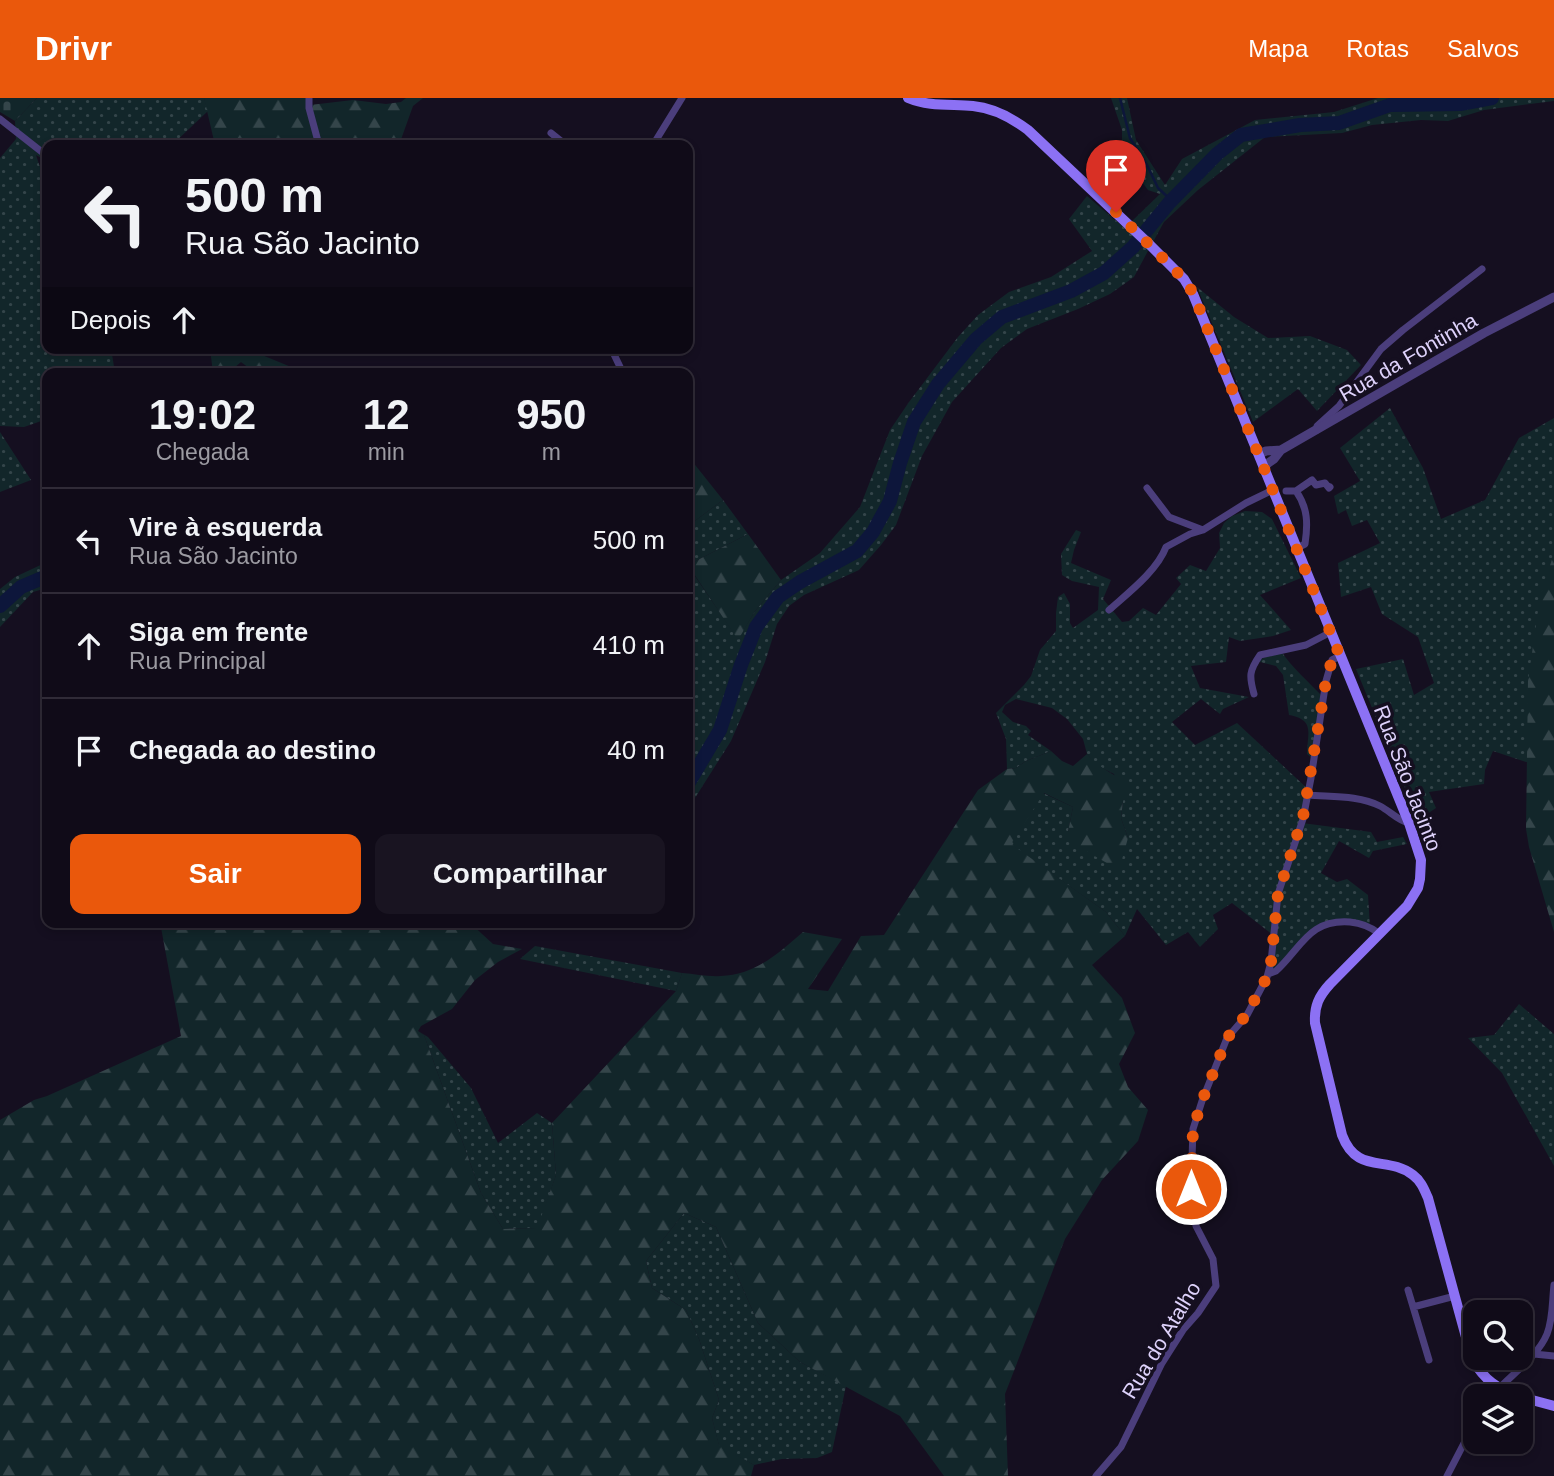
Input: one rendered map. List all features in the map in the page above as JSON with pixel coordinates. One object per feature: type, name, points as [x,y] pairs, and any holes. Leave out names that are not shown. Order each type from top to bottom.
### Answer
[{"type":"main road","name":"Rua São Jacinto","points":[[908,98],[928,104],[981,107],[1007,116],[1028,131],[1134,229],[1184,279],[1193,293],[1419,852],[1420,878],[1413,896],[1330,984],[1319,998],[1315,1011],[1315,1023],[1342,1135],[1347,1146],[1360,1159],[1401,1169],[1419,1181],[1428,1198],[1472,1359],[1489,1384]]},
{"type":"main road","points":[[1533,1400],[1554,1406]]},
{"type":"street","points":[[309,98],[318,140]]},
{"type":"street","points":[[656,140],[682,98]]},
{"type":"street","points":[[0,119],[42,152]]},
{"type":"street","points":[[551,133],[560,140]]},
{"type":"street","points":[[1318,430],[1320,422],[1339,406],[1381,349],[1482,269]]},
{"type":"street","name":"Rua da Fontinha","points":[[1264,466],[1281,450],[1484,333],[1554,297]]},
{"type":"street","name":"Rua da Fontinha","points":[[1259,454],[1281,450]]},
{"type":"street","points":[[1286,491],[1296,491],[1312,480],[1316,485],[1325,483],[1330,487]]},
{"type":"street","points":[[1147,488],[1169,517],[1203,530]]},
{"type":"street","points":[[1109,610],[1154,567],[1166,547],[1203,530],[1246,503],[1273,490]]},
{"type":"street","points":[[1296,491],[1306,513],[1307,531],[1305,544],[1297,548]]},
{"type":"street","points":[[1254,694],[1250,669],[1259,655],[1306,645],[1331,632]]},
{"type":"street","name":"Rua do Atalho","points":[[1096,1476],[1121,1447],[1162,1363],[1216,1286],[1213,1259],[1196,1226],[1191,1189],[1193,1129],[1227,1038],[1247,1014],[1268,974],[1278,894],[1303,819],[1326,681],[1332,660],[1340,656]]},
{"type":"street","points":[[1308,795],[1361,799],[1380,806],[1401,821],[1409,823]]},
{"type":"street","points":[[1268,974],[1276,971],[1310,933],[1324,924],[1355,922],[1380,934]]},
{"type":"street","points":[[1503,1384],[1534,1354],[1547,1333],[1552,1317],[1554,1285]]},
{"type":"street","points":[[1408,1290],[1429,1360]]},
{"type":"street","points":[[1413,1307],[1455,1296]]},
{"type":"street","points":[[1534,1354],[1554,1356]]},
{"type":"street","points":[[1447,1476],[1463,1445]]},
{"type":"green space","points":[[0,98],[37,98],[15,121],[0,112]]},
{"type":"green space","points":[[37,98],[204,98],[208,111],[177,140],[42,140],[42,158],[36,155],[42,173],[42,354],[112,354],[114,368],[42,368],[42,421],[24,427],[0,426],[0,158],[16,139],[15,121]]},
{"type":"green space","points":[[204,98],[310,98],[310,105],[353,100],[386,104],[401,102],[406,98],[423,98],[413,106],[401,140],[214,140]]},
{"type":"green space","points":[[1111,98],[1127,98],[1136,140],[1165,185],[1182,159],[1255,120],[1334,112],[1378,98],[1554,98],[1554,101],[1484,110],[1448,121],[1421,120],[1372,125],[1342,133],[1265,137],[1198,190],[1164,222],[1153,242],[1132,221],[1160,194],[1148,190],[1142,182],[1146,170],[1131,147],[1122,147],[1122,130]]},
{"type":"green space","points":[[1087,196],[1149,249],[1134,277],[1110,294],[1027,329],[1001,348],[952,402],[922,456],[896,525],[881,545],[859,570],[804,595],[789,606],[777,624],[765,662],[731,741],[693,801],[693,573],[738,639],[755,611],[781,580],[820,553],[860,507],[890,430],[958,337],[978,315],[1009,292],[1051,277],[1092,251],[1069,219]]},
{"type":"green space","points":[[1197,287],[1234,317],[1268,338],[1310,336],[1347,350],[1361,365],[1317,411],[1298,389],[1253,422]]},
{"type":"green space","points":[[211,354],[260,354],[294,368],[249,368],[241,362],[234,368],[212,368]]},
{"type":"green space","points":[[1390,408],[1423,468],[1441,519],[1485,500],[1519,438],[1554,418],[1554,760],[1526,762],[1493,751],[1485,770],[1484,784],[1429,792],[1436,808],[1424,816],[1405,788],[1356,669],[1403,659],[1414,695],[1434,683],[1418,637],[1382,614],[1371,587],[1341,597],[1338,563],[1380,543],[1367,520],[1352,526],[1346,510],[1338,514],[1334,496],[1360,481],[1340,448]]},
{"type":"green space","points":[[0,432],[31,480],[0,492]]},
{"type":"green space","points":[[693,462],[723,500],[693,522]]},
{"type":"green space","points":[[723,500],[748,534],[693,562],[693,522]]},
{"type":"green space","points":[[1245,511],[1262,512],[1272,519],[1301,578],[1260,595],[1291,630],[1240,641],[1229,637],[1226,662],[1191,666],[1200,688],[1249,697],[1223,709],[1220,714],[1201,699],[1172,722],[1195,745],[1237,723],[1309,790],[1302,823],[1371,832],[1377,842],[1403,837],[1407,844],[1373,851],[1369,858],[1339,841],[1321,873],[1337,882],[1347,879],[1368,895],[1370,927],[1355,922],[1324,924],[1283,964],[1268,974],[1273,935],[1232,903],[1213,915],[1218,929],[1200,947],[1188,932],[1166,945],[1137,909],[1125,936],[1106,912],[1010,844],[1043,793],[1073,807],[1068,832],[1128,838],[1121,818],[1123,801],[1114,774],[1096,765],[1087,754],[1083,739],[1067,719],[1052,708],[1016,699],[1005,705],[1002,712],[1013,722],[1026,726],[1031,731],[1028,735],[1051,751],[1016,768],[1007,769],[1006,739],[996,713],[1031,676],[1040,650],[1056,631],[1058,597],[1064,593],[1070,604],[1070,623],[1073,628],[1098,610],[1099,587],[1072,581],[1062,575],[1061,554],[1076,530],[1081,532],[1071,563],[1111,580],[1103,599],[1122,622],[1129,621],[1143,608],[1156,615],[1181,584],[1176,578],[1190,565],[1206,571],[1220,548],[1219,533],[1224,523],[1232,516]]},
{"type":"green space","points":[[748,534],[781,580],[755,611],[738,640],[693,572],[693,562]]},
{"type":"green space","points":[[1554,553],[1554,932],[1526,829],[1528,681],[1540,597]]},
{"type":"green space","points":[[42,564],[42,589],[33,592],[0,627],[0,589],[15,577]]},
{"type":"green space","points":[[1281,651],[1323,697],[1313,759],[1307,754],[1307,724],[1298,717],[1289,715],[1283,675],[1276,666],[1256,661]]},
{"type":"green space","points":[[1051,751],[1073,766],[1087,754],[1103,768],[1135,787],[1123,801],[1121,818],[1128,838],[1119,870],[1072,843],[1068,832],[1073,807],[1044,793],[1011,844],[1106,912],[1125,936],[1092,965],[1122,998],[1135,1033],[1119,1064],[1128,1087],[1148,1110],[1138,1141],[1102,1180],[1065,1239],[1005,1394],[1008,1476],[944,1476],[900,1416],[800,1362],[758,1323],[716,1227],[684,1213],[646,1261],[652,1288],[686,1310],[699,1339],[719,1400],[712,1418],[719,1445],[754,1465],[751,1476],[0,1476],[0,1120],[34,1100],[181,1036],[161,928],[476,928],[493,944],[522,949],[498,962],[475,980],[452,1009],[421,1026],[418,1031],[424,1035],[481,1193],[503,1229],[537,1228],[556,1175],[552,1123],[676,991],[682,973],[716,976],[745,972],[775,955],[803,932],[842,939],[808,989],[828,991],[861,936],[884,935],[978,790],[1007,769],[1016,768]]},
{"type":"green space","points":[[535,946],[682,973],[676,991],[520,959]]},
{"type":"green space","points":[[1519,1004],[1554,1034],[1554,1166],[1502,1073],[1468,1038],[1494,1035]]},
{"type":"green space","points":[[418,1031],[428,1037],[471,1088],[498,1143],[537,1113],[552,1123],[556,1175],[538,1228],[503,1229],[481,1193],[424,1035]]},
{"type":"green space","points":[[684,1213],[716,1227],[758,1323],[800,1362],[846,1386],[832,1452],[817,1458],[782,1459],[754,1465],[719,1446],[712,1418],[719,1400],[699,1339],[686,1310],[652,1288],[646,1261]]},
{"type":"waterway","points":[[1120,98],[1130,138],[1158,188],[1171,200]]},
{"type":"waterway","points":[[693,776],[720,730],[756,627],[778,597],[857,551],[873,532],[890,501],[914,422],[938,384],[976,339],[1002,317],[1071,291],[1104,273],[1133,247],[1169,203],[1217,154],[1241,135],[1300,125],[1339,123],[1390,105],[1460,104],[1492,98]]},
{"type":"waterway","points":[[0,606],[21,587],[42,578]]},
{"type":"route","points":[[1116,212],[1184,279],[1193,293],[1340,656],[1332,660],[1326,681],[1303,817],[1278,894],[1267,977],[1247,1014],[1227,1038],[1202,1101],[1193,1129],[1191,1189]]}]
